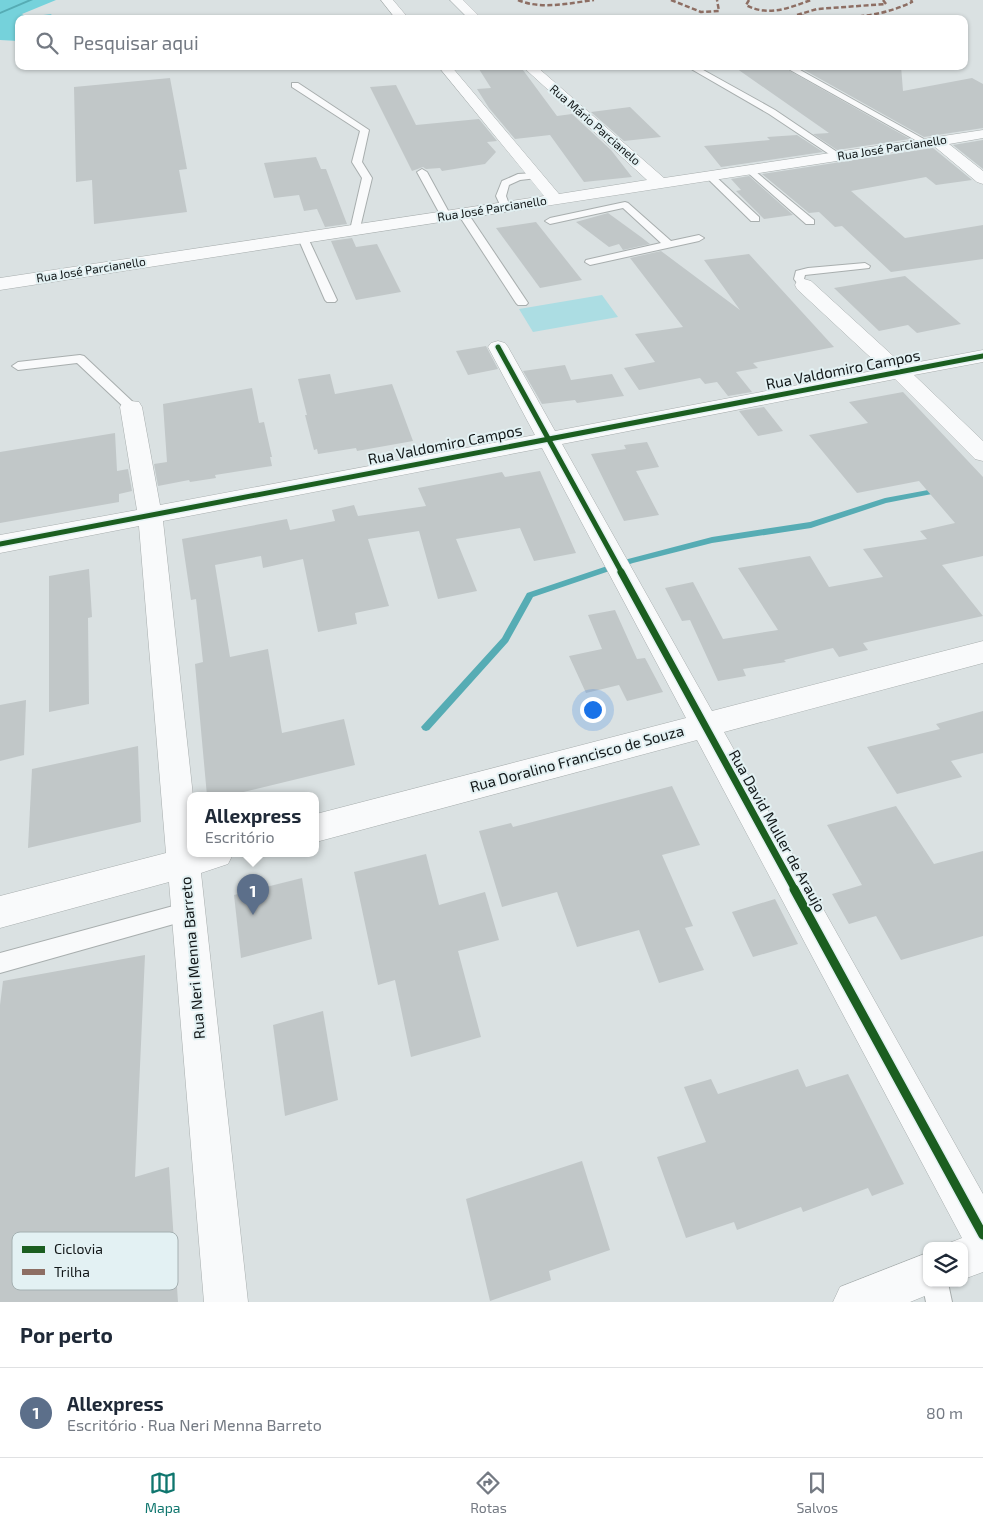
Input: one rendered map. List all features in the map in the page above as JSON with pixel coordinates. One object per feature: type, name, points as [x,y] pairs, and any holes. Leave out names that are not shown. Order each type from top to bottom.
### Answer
[{"type":"street","points":[[387,0],[400,15]]},
{"type":"street","points":[[456,0],[472,15]]},
{"type":"street","points":[[447,70],[556,200]]},
{"type":"street","name":"Rua Mário Parcianelo","points":[[533,70],[661,184]]},
{"type":"street","name":"Rua José Parcianello","points":[[0,284],[983,134]]},
{"type":"street","points":[[932,142],[983,179]]},
{"type":"street","points":[[804,285],[899,372],[983,454]]},
{"type":"street","name":"Rua David Muller de Araujo","points":[[498,346],[983,1235]]},
{"type":"street","name":"Rua Valdomiro Campos","points":[[0,544],[983,356]]},
{"type":"street","name":"Rua Neri Menna Barreto","points":[[131,407],[150,515],[226,1302]]},
{"type":"street","name":"Rua Doralino Francisco de Souza","points":[[319,827],[983,652]]},
{"type":"street","points":[[0,912],[206,857]]},
{"type":"street","points":[[968,1257],[983,1251]]},
{"type":"street","points":[[855,1302],[923,1276]]},
{"type":"lane","points":[[697,70],[772,112],[838,156]]},
{"type":"lane","points":[[795,70],[932,142]]},
{"type":"lane","points":[[295,84],[365,130],[357,162],[367,178],[355,230]]},
{"type":"lane","points":[[750,170],[810,222]]},
{"type":"lane","points":[[422,172],[446,216]]},
{"type":"lane","points":[[505,208],[501,196],[505,184],[518,177],[534,176]]},
{"type":"lane","points":[[710,176],[754,219]]},
{"type":"lane","points":[[582,196],[597,211]]},
{"type":"lane","points":[[550,221],[624,206],[669,245]]},
{"type":"lane","points":[[463,214],[522,302]]},
{"type":"lane","points":[[303,238],[331,300]]},
{"type":"lane","points":[[590,262],[699,238]]},
{"type":"lane","points":[[804,285],[799,279],[800,273],[808,270],[865,266]]},
{"type":"lane","points":[[18,366],[80,360],[131,407]]},
{"type":"lane","points":[[0,963],[188,911]]},
{"type":"lane","points":[[936,1287],[939,1302]]},
{"type":"shaded area","points":[[0,0],[56,0],[22,14],[23,15],[15,15],[15,41],[0,40]]},
{"type":"shaded area","points":[[602,295],[618,317],[533,332],[519,309]]},
{"type":"building","points":[[480,70],[523,70],[557,116],[572,114],[611,150],[632,177],[584,182],[550,135],[515,139],[489,108],[477,89],[491,88]]},
{"type":"building","points":[[739,70],[788,70],[910,139],[837,150],[813,134],[829,133]]},
{"type":"building","points":[[804,70],[901,70],[903,91],[972,78],[983,84],[983,128],[924,137]]},
{"type":"building","points":[[170,78],[187,169],[179,170],[187,212],[94,224],[92,180],[76,182],[74,87]]},
{"type":"building","points":[[396,85],[416,125],[479,119],[497,141],[487,142],[496,152],[485,164],[442,171],[440,168],[426,169],[423,167],[412,171],[370,87]]},
{"type":"building","points":[[630,107],[661,137],[624,141],[591,112]]},
{"type":"building","points":[[797,135],[823,152],[721,167],[704,146],[770,140],[767,137]]},
{"type":"building","points":[[983,140],[983,169],[953,145]]},
{"type":"building","points":[[933,148],[972,180],[936,185],[926,177],[851,191],[905,238],[983,225],[983,259],[891,272],[842,226],[835,227],[819,212],[809,213],[762,174]]},
{"type":"building","points":[[316,157],[321,169],[326,169],[347,224],[325,227],[317,209],[304,211],[299,195],[274,198],[264,163]]},
{"type":"building","points":[[749,176],[793,215],[764,219],[736,191],[741,190],[731,179]]},
{"type":"building","points":[[608,213],[650,244],[623,250],[619,244],[609,247],[576,222]]},
{"type":"building","points":[[536,222],[582,280],[540,288],[496,228]]},
{"type":"building","points":[[352,238],[356,247],[377,244],[401,292],[356,300],[331,241]]},
{"type":"building","points":[[661,251],[740,310],[704,260],[749,254],[834,347],[753,363],[758,368],[736,372],[752,392],[728,396],[717,382],[705,384],[700,378],[639,390],[624,368],[655,362],[635,334],[683,327],[630,258]]},
{"type":"building","points":[[905,276],[961,324],[917,333],[908,325],[879,331],[834,288]]},
{"type":"building","points":[[486,346],[498,369],[468,375],[456,351]]},
{"type":"building","points":[[565,365],[571,380],[612,374],[624,396],[577,403],[575,400],[542,404],[523,371]]},
{"type":"building","points":[[330,374],[335,394],[392,384],[413,441],[357,451],[356,448],[318,454],[317,449],[314,450],[298,379]]},
{"type":"building","points":[[252,388],[259,423],[264,422],[272,457],[270,457],[272,466],[215,475],[216,478],[190,482],[189,480],[158,486],[154,464],[167,462],[163,404]]},
{"type":"building","points":[[903,392],[983,477],[983,556],[942,565],[983,616],[863,643],[868,650],[839,657],[833,648],[784,660],[786,662],[743,669],[746,676],[718,681],[690,620],[682,621],[665,588],[693,582],[723,639],[778,630],[738,568],[810,556],[829,587],[883,577],[863,549],[927,539],[920,531],[955,523],[919,481],[857,493],[809,435],[868,423],[849,402]]},
{"type":"building","points":[[764,407],[783,431],[758,436],[739,411]]},
{"type":"building","points":[[115,433],[117,471],[128,469],[132,491],[119,494],[119,502],[0,523],[0,452]]},
{"type":"building","points":[[647,442],[659,467],[636,471],[659,515],[624,521],[591,454],[626,449],[624,445]]},
{"type":"building","points":[[540,471],[576,553],[534,561],[520,528],[456,539],[477,591],[438,599],[419,531],[368,539],[389,606],[355,613],[357,624],[318,632],[303,559],[263,568],[261,556],[215,565],[230,657],[268,649],[282,733],[344,719],[355,765],[244,792],[207,792],[195,664],[203,662],[196,599],[191,600],[182,539],[287,519],[290,530],[335,521],[332,510],[354,505],[358,516],[426,506],[418,488],[502,472],[505,477]]},
{"type":"building","points":[[89,569],[92,617],[88,618],[89,704],[49,712],[49,576]]},
{"type":"building","points":[[615,610],[637,659],[645,658],[663,692],[627,701],[619,685],[586,693],[569,656],[602,649],[588,615]]},
{"type":"building","points":[[26,700],[24,755],[0,761],[0,705]]},
{"type":"building","points":[[983,711],[983,753],[951,761],[962,777],[897,794],[867,747],[940,729],[936,724]]},
{"type":"building","points":[[138,746],[141,822],[28,848],[32,769]]},
{"type":"building","points":[[672,786],[700,845],[662,855],[693,926],[685,928],[704,970],[659,983],[639,930],[577,947],[557,892],[502,907],[479,831],[511,823],[513,827]]},
{"type":"building","points":[[896,806],[934,864],[983,851],[983,936],[901,960],[876,916],[849,924],[832,894],[862,885],[827,825]]},
{"type":"building","points":[[426,854],[439,905],[485,892],[499,940],[458,951],[481,1037],[411,1057],[395,980],[378,985],[354,872]]},
{"type":"building","points":[[302,878],[312,939],[241,958],[234,895]]},
{"type":"building","points":[[775,899],[798,944],[753,957],[732,912]]},
{"type":"building","points":[[145,955],[135,1177],[169,1167],[173,1232],[12,1232],[12,1290],[177,1290],[178,1302],[0,1302],[0,1005],[3,981]]},
{"type":"building","points":[[323,1011],[338,1100],[285,1116],[273,1025]]},
{"type":"building","points":[[798,1069],[806,1087],[848,1074],[904,1184],[872,1196],[868,1188],[803,1212],[801,1207],[737,1230],[734,1222],[686,1238],[657,1157],[706,1142],[684,1087],[711,1079],[718,1094]]},
{"type":"building","points":[[582,1161],[610,1250],[549,1271],[551,1280],[490,1301],[466,1199]]},
{"type":"waterway","points":[[0,13],[31,0]]},
{"type":"waterway","points":[[426,727],[505,640],[530,595],[631,561],[712,540],[811,525],[885,501],[939,490]]},
{"type":"marked path","points":[[518,0],[525,3],[543,5],[594,0]]},
{"type":"marked path","points":[[671,0],[707,13],[719,11],[717,0]]},
{"type":"marked path","points":[[749,0],[746,5],[762,11],[779,10],[811,0]]},
{"type":"marked path","points":[[797,15],[817,9],[886,4],[883,0]]},
{"type":"marked path","points":[[872,15],[901,8],[912,2],[911,0]]},
{"type":"cycle path","points":[[498,347],[983,1235]]},
{"type":"cycle path","points":[[0,544],[983,356]]},
{"type":"place","name":"Allexpress","points":[[253,915]]}]
